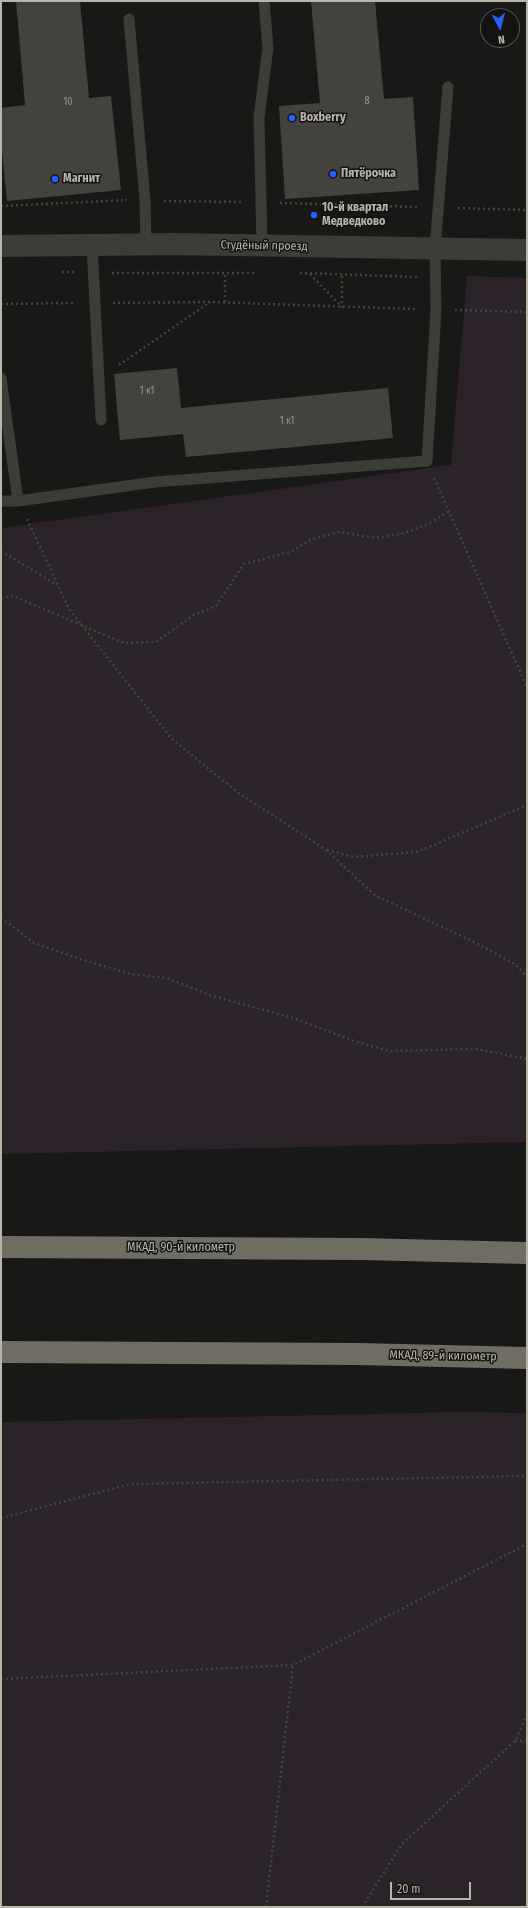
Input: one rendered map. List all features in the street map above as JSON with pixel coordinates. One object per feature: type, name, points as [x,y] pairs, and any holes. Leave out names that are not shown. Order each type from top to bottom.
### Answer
[{"type":"highway","name":"МКАД, 90-й километр","points":[[1,1247],[361,1249],[527,1253]]},
{"type":"highway","name":"МКАД, 89-й километр","points":[[1,1352],[358,1354],[527,1358]]},
{"type":"street","name":"Студёный проезд","points":[[1,246],[262,245],[527,250]]},
{"type":"lane","points":[[262,245],[259,117],[268,48],[264,1]]},
{"type":"lane","points":[[130,19],[145,200],[146,245]]},
{"type":"lane","points":[[1,501],[18,501],[155,482],[427,461],[436,310],[435,248],[448,87]]},
{"type":"lane","points":[[92,245],[92,273],[101,420]]},
{"type":"lane","points":[[1,378],[18,501]]},
{"type":"path","points":[[54,272],[262,272]]},
{"type":"path","points":[[225,272],[225,302]]},
{"type":"path","points":[[293,273],[435,277]]},
{"type":"path","points":[[309,274],[342,307]]},
{"type":"path","points":[[342,274],[342,307]]},
{"type":"path","points":[[98,379],[210,302]]},
{"type":"path","points":[[1,304],[225,302],[527,312]]},
{"type":"path","points":[[427,461],[527,687]]},
{"type":"path","points":[[18,501],[69,610],[171,738],[237,792],[326,850],[376,896],[470,940],[516,964],[527,977]]},
{"type":"path","points":[[1,598],[13,596],[124,643],[156,642],[194,615],[216,606],[244,564],[290,552],[312,539],[339,532],[374,538],[401,534],[428,524],[449,511]]},
{"type":"path","points":[[1,551],[58,585]]},
{"type":"path","points":[[326,850],[354,857],[417,852],[527,805]]},
{"type":"path","points":[[1,918],[34,943],[83,960],[130,974],[167,978],[212,996],[278,1013],[357,1042],[389,1051],[476,1049],[527,1059]]},
{"type":"path","points":[[1,1518],[131,1484],[527,1476]]},
{"type":"path","points":[[1,1679],[293,1665],[527,1544]]},
{"type":"path","points":[[266,1907],[293,1665]]},
{"type":"path","points":[[362,1907],[402,1844],[515,1741],[527,1715]]},
{"type":"path","points":[[515,1741],[527,1741]]},
{"type":"shaded area","points":[[467,276],[527,278],[527,1142],[1,1154],[1,528],[451,465]]},
{"type":"shaded area","points":[[460,1412],[527,1413],[527,1907],[1,1907],[1,1422]]},
{"type":"building","points":[[16,1],[80,1],[89,98],[111,96],[121,190],[7,201],[1,141],[1,108],[25,105]]},
{"type":"building","points":[[311,1],[375,1],[384,99],[413,97],[419,190],[285,199],[279,106],[320,103]]},
{"type":"building","points":[[177,368],[181,408],[388,388],[393,438],[186,457],[183,434],[120,440],[114,374]]},
{"type":"place","name":"Boxberry","points":[[292,118]]},
{"type":"place","name":"Пятёрочка","points":[[333,174]]},
{"type":"place","name":"Магнит","points":[[55,179]]},
{"type":"place","name":"10-й квартал Медведково","points":[[314,215]]}]
